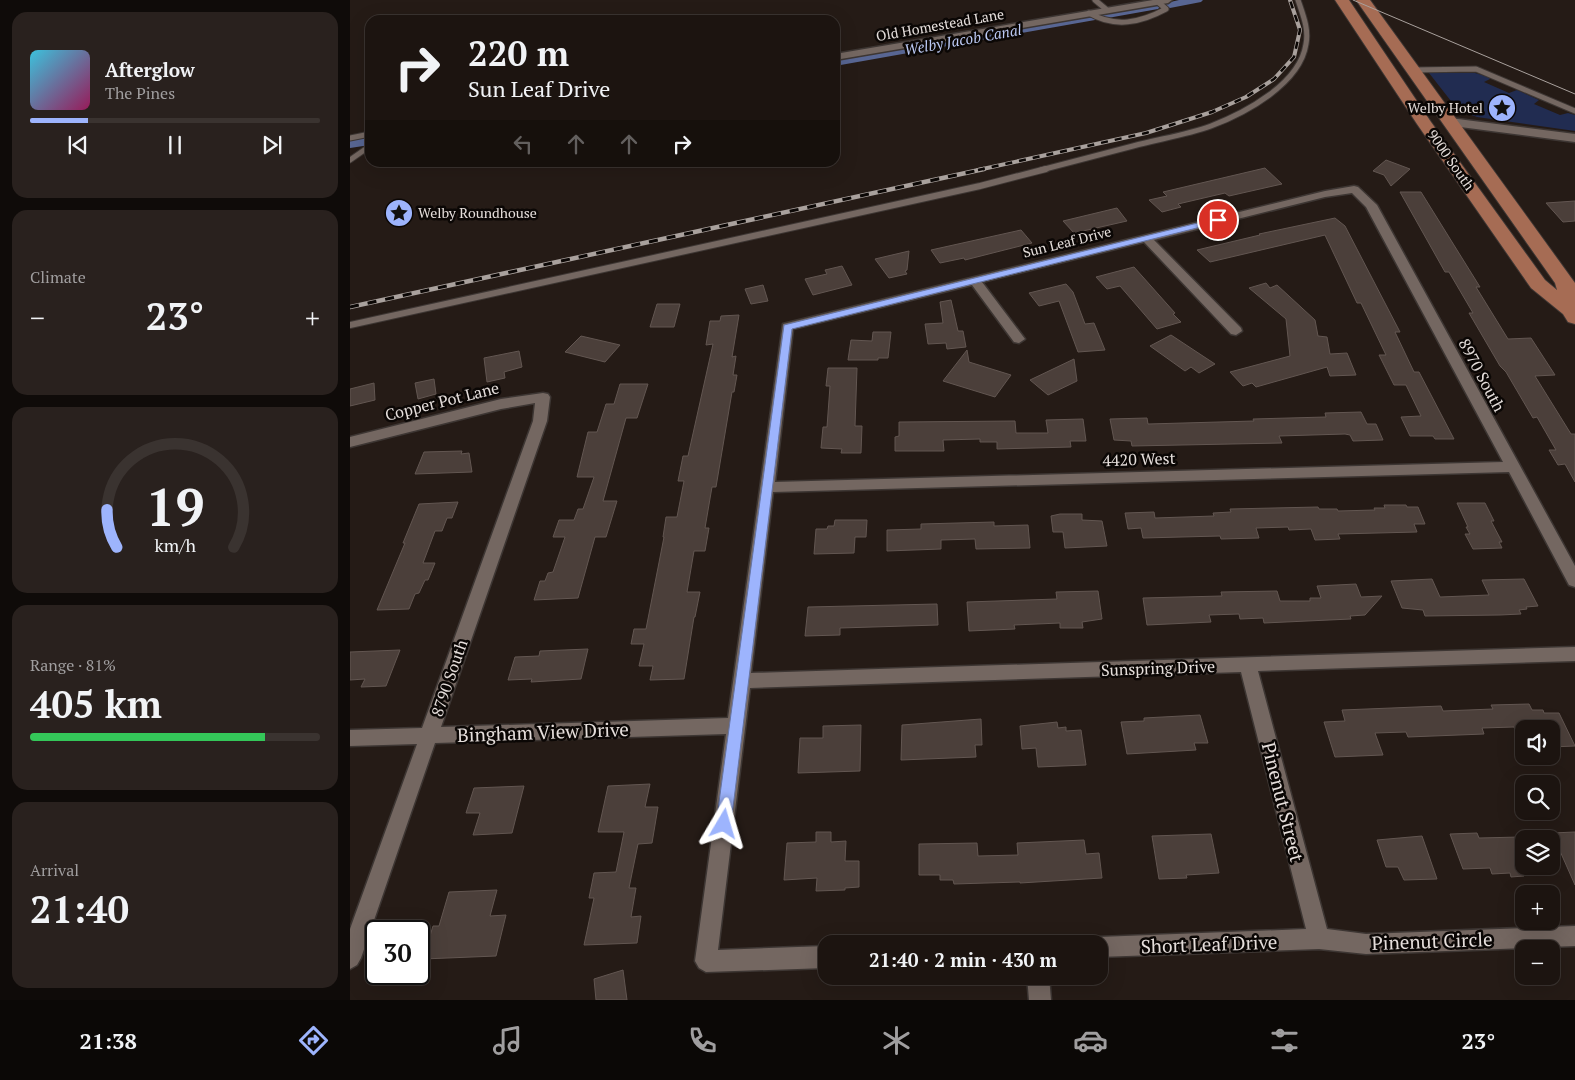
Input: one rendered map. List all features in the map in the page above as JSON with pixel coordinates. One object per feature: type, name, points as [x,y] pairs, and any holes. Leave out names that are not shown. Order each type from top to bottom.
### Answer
[{"type":"main road","name":"9000 South","points":[[1363,0],[1565,283],[1573,314]]},
{"type":"main road","name":"9000 South","points":[[1345,6],[1538,284],[1573,314]]},
{"type":"main road","points":[[1345,6],[1370,29],[1385,47],[1435,117],[1450,122],[1575,138]]},
{"type":"street","name":"Old Homestead Lane","points":[[840,56],[1168,0]]},
{"type":"street","name":"Sun Leaf Drive","points":[[767,487],[787,327],[1146,238],[1354,189]]},
{"type":"street","name":"8970 South","points":[[1354,189],[1371,205],[1575,581]]},
{"type":"street","points":[[1146,238],[1236,331]]},
{"type":"street","points":[[974,280],[1019,339]]},
{"type":"street","name":"Copper Pot Lane","points":[[350,442],[501,404],[542,396]]},
{"type":"street","name":"8790 South","points":[[350,958],[540,421],[542,396]]},
{"type":"street","name":"4420 West","points":[[767,487],[1512,467]]},
{"type":"street","points":[[767,487],[706,961],[818,957]]},
{"type":"street","name":"Sunspring Drive","points":[[742,681],[1575,654]]},
{"type":"street","name":"Pinenut Street","points":[[1248,665],[1318,939]]},
{"type":"street","name":"Bingham View Drive","points":[[350,738],[736,726]]},
{"type":"street","name":"Pinenut Circle","points":[[1318,939],[1366,944],[1575,936]]},
{"type":"street","name":"Short Leaf Drive","points":[[1108,947],[1318,939]]},
{"type":"street","points":[[1039,985],[1040,1000]]},
{"type":"lane","points":[[1095,0],[1108,10]]},
{"type":"lane","points":[[350,325],[980,186],[1210,126],[1265,97],[1281,85],[1299,66],[1307,48],[1308,36],[1305,14],[1298,0]]},
{"type":"lane","points":[[1089,13],[1098,20],[1115,23],[1132,22],[1148,19],[1166,9],[1158,2]]},
{"type":"lane","points":[[1413,70],[1480,70],[1575,111]]},
{"type":"lane","points":[[350,138],[365,135]]},
{"type":"lane","points":[[350,160],[365,150]]},
{"type":"shaded area","points":[[1429,73],[1475,73],[1489,77],[1490,79],[1484,82],[1509,93],[1517,90],[1539,100],[1534,104],[1560,115],[1568,113],[1575,115],[1575,131],[1477,117],[1458,110]]},
{"type":"building","points":[[1386,160],[1410,169],[1391,186],[1384,175],[1373,171]]},
{"type":"building","points":[[1265,168],[1282,184],[1229,196],[1225,193],[1178,204],[1181,207],[1162,212],[1149,200],[1167,196],[1163,192]]},
{"type":"building","points":[[1400,192],[1421,192],[1480,287],[1476,287],[1508,339],[1531,338],[1555,375],[1535,376],[1571,434],[1575,434],[1575,482],[1565,464],[1558,465],[1549,450],[1556,450],[1537,417],[1533,418],[1506,372],[1500,366],[1469,313],[1473,313],[1449,272],[1445,272]]},
{"type":"building","points":[[1575,201],[1575,221],[1563,222],[1546,203]]},
{"type":"building","points":[[1117,208],[1127,221],[1074,233],[1063,221]]},
{"type":"building","points":[[1335,218],[1345,226],[1400,332],[1395,332],[1414,372],[1419,372],[1454,439],[1435,439],[1433,436],[1410,436],[1401,417],[1421,416],[1406,385],[1394,385],[1379,355],[1386,355],[1361,303],[1357,303],[1325,235],[1210,262],[1197,250],[1259,234]]},
{"type":"building","points":[[1021,230],[1032,243],[965,260],[964,258],[940,263],[931,250]]},
{"type":"building","points":[[909,251],[907,270],[905,271],[907,274],[889,278],[875,259]]},
{"type":"building","points":[[842,266],[852,285],[813,295],[805,279],[827,274],[825,270]]},
{"type":"building","points":[[1134,267],[1181,322],[1157,329],[1120,286],[1107,289],[1096,277]]},
{"type":"building","points":[[1266,283],[1270,288],[1277,285],[1315,320],[1318,336],[1327,337],[1330,354],[1347,353],[1356,375],[1330,376],[1327,367],[1256,387],[1252,383],[1243,386],[1230,372],[1290,356],[1286,319],[1249,288]]},
{"type":"building","points":[[1066,284],[1073,292],[1085,324],[1094,323],[1105,350],[1078,352],[1059,301],[1039,306],[1029,293]]},
{"type":"building","points":[[763,285],[768,301],[751,304],[745,289]]},
{"type":"building","points":[[951,300],[958,331],[963,331],[966,347],[947,349],[946,343],[928,344],[925,324],[943,323],[940,302]]},
{"type":"building","points":[[657,304],[680,304],[674,327],[650,327]]},
{"type":"building","points":[[739,315],[732,357],[736,356],[733,375],[737,375],[734,392],[732,392],[716,487],[712,487],[705,528],[709,528],[705,551],[694,551],[687,592],[700,592],[684,679],[650,680],[653,666],[639,666],[644,644],[631,644],[634,629],[646,629],[664,537],[666,517],[677,517],[684,481],[678,481],[683,456],[688,456],[713,344],[706,345],[710,321],[720,321],[721,316]]},
{"type":"building","points":[[873,332],[891,332],[888,358],[848,360],[851,340],[872,341]]},
{"type":"building","points":[[1171,335],[1215,364],[1199,373],[1191,367],[1185,371],[1150,346]]},
{"type":"building","points":[[581,336],[620,345],[605,362],[565,352]]},
{"type":"building","points":[[967,350],[969,362],[1011,375],[995,397],[943,381]]},
{"type":"building","points":[[519,351],[522,367],[504,372],[505,378],[487,382],[484,358]]},
{"type":"building","points":[[1074,359],[1077,381],[1048,395],[1030,380]]},
{"type":"building","points":[[828,368],[857,368],[855,426],[862,426],[861,453],[841,453],[842,449],[821,448],[823,427],[827,427],[830,386],[826,386]]},
{"type":"building","points":[[434,379],[436,394],[418,399],[415,383]]},
{"type":"building","points":[[374,383],[375,400],[350,406],[350,389]]},
{"type":"building","points":[[620,384],[648,384],[637,418],[626,418],[603,501],[617,501],[606,537],[595,537],[578,598],[534,600],[540,581],[545,581],[548,573],[553,572],[565,537],[553,537],[559,520],[574,520],[578,509],[583,509],[594,477],[577,477],[588,432],[597,432],[606,404],[614,404]]},
{"type":"building","points":[[1361,412],[1367,424],[1376,424],[1383,440],[1353,441],[1350,435],[1345,434],[1279,436],[1282,443],[1132,446],[1131,441],[1114,440],[1110,419],[1147,418],[1148,424],[1326,417],[1325,413]]},
{"type":"building","points":[[1083,419],[1086,441],[1070,441],[1071,447],[997,449],[997,442],[980,442],[980,439],[943,440],[944,451],[895,451],[895,437],[899,436],[899,422],[1015,421],[1016,433],[1048,433],[1046,420]]},
{"type":"building","points":[[462,451],[461,454],[469,453],[472,472],[415,474],[424,452]]},
{"type":"building","points":[[458,502],[452,518],[447,518],[442,531],[435,531],[423,563],[435,563],[428,580],[425,580],[419,593],[415,594],[409,609],[377,610],[419,504]]},
{"type":"building","points":[[1457,503],[1485,503],[1494,521],[1491,521],[1502,542],[1499,542],[1502,548],[1473,549],[1465,534],[1470,534]]},
{"type":"building","points":[[1384,505],[1418,507],[1425,524],[1414,524],[1417,532],[1338,534],[1340,539],[1315,540],[1311,529],[1289,530],[1288,527],[1256,528],[1259,538],[1221,539],[1220,536],[1143,538],[1141,528],[1128,529],[1125,513],[1154,512],[1155,518],[1214,516],[1213,513],[1231,512],[1230,509],[1318,507],[1319,509],[1337,509],[1338,511],[1375,510],[1374,508],[1385,508]]},
{"type":"building","points":[[1082,514],[1082,520],[1102,521],[1107,546],[1065,548],[1063,532],[1053,532],[1051,516]]},
{"type":"building","points":[[835,520],[867,520],[866,537],[855,537],[854,553],[814,554],[816,529],[827,529],[828,526],[834,526]]},
{"type":"building","points":[[994,522],[994,526],[1028,525],[1030,548],[976,549],[975,539],[941,540],[941,549],[887,551],[887,530],[921,529],[921,524]]},
{"type":"building","points":[[1432,579],[1440,597],[1489,595],[1482,580],[1524,579],[1538,606],[1519,610],[1521,614],[1500,615],[1425,616],[1423,610],[1402,608],[1391,581]]},
{"type":"building","points":[[1356,584],[1361,597],[1382,596],[1365,615],[1350,616],[1351,619],[1264,623],[1263,618],[1240,619],[1239,614],[1209,615],[1211,622],[1147,625],[1143,598],[1222,596],[1221,592],[1277,591],[1280,601],[1310,601],[1310,598],[1321,598],[1317,586]]},
{"type":"building","points":[[1098,591],[1102,619],[1082,622],[1083,628],[1060,628],[1060,623],[1014,625],[1015,629],[969,631],[967,602],[1057,599],[1056,592]]},
{"type":"building","points":[[937,604],[938,625],[840,628],[840,635],[805,636],[808,607]]},
{"type":"building","points":[[588,649],[581,679],[531,682],[532,679],[508,680],[515,657],[539,656],[540,651]]},
{"type":"building","points":[[400,650],[386,686],[361,687],[365,679],[350,680],[350,652]]},
{"type":"building","points":[[1529,704],[1532,710],[1543,710],[1544,713],[1559,713],[1575,746],[1560,747],[1560,720],[1515,720],[1515,729],[1514,727],[1482,728],[1484,734],[1408,737],[1406,732],[1375,733],[1383,755],[1335,757],[1324,722],[1345,721],[1342,710],[1441,706],[1443,711],[1493,709],[1491,705]]},
{"type":"building","points":[[1200,715],[1208,743],[1194,743],[1196,750],[1127,754],[1121,722],[1144,721],[1144,718]]},
{"type":"building","points":[[981,719],[982,745],[975,745],[976,757],[901,760],[902,725]]},
{"type":"building","points":[[1057,722],[1058,728],[1066,727],[1066,731],[1081,730],[1086,765],[1038,767],[1036,748],[1022,749],[1020,726]]},
{"type":"building","points":[[861,725],[860,771],[798,773],[800,738],[823,738],[823,726]]},
{"type":"building","points":[[650,784],[645,807],[658,807],[652,843],[638,844],[629,888],[636,888],[631,917],[641,916],[637,943],[584,945],[594,898],[589,898],[594,873],[616,872],[624,832],[598,832],[608,786]]},
{"type":"building","points":[[524,786],[512,833],[473,835],[480,813],[466,813],[474,788]]},
{"type":"building","points":[[816,832],[831,832],[831,842],[846,841],[845,861],[859,861],[859,887],[845,888],[845,890],[816,891],[817,878],[784,880],[787,843],[816,842]]},
{"type":"building","points":[[1575,832],[1575,885],[1560,851],[1560,833]]},
{"type":"building","points":[[1477,833],[1479,838],[1515,837],[1515,875],[1524,876],[1511,877],[1510,873],[1492,874],[1490,868],[1463,869],[1450,834]]},
{"type":"building","points":[[1211,834],[1219,873],[1186,875],[1187,878],[1159,879],[1152,836]]},
{"type":"building","points":[[1422,836],[1437,879],[1404,880],[1398,867],[1386,867],[1377,840]]},
{"type":"building","points":[[1084,840],[1086,854],[1099,853],[1102,878],[1020,883],[954,884],[953,880],[940,880],[940,875],[919,875],[919,844],[977,843],[978,856],[1018,855],[1017,843]]},
{"type":"building","points":[[497,890],[490,916],[506,915],[496,956],[430,959],[430,936],[433,926],[439,926],[449,892]]},
{"type":"building","points":[[623,970],[627,1000],[596,1000],[594,979]]},
{"type":"waterway","name":"Welby Jacob Canal","points":[[1170,5],[1197,0]]},
{"type":"waterway","name":"Welby Jacob Canal","points":[[1102,16],[1154,7]]},
{"type":"waterway","name":"Welby Jacob Canal","points":[[840,61],[1091,18]]},
{"type":"waterway","name":"Welby Jacob Canal","points":[[350,144],[365,142]]},
{"type":"tram line","points":[[1353,0],[1575,94]]},
{"type":"railway","points":[[978,170],[1146,133],[1212,112],[1246,97],[1274,79],[1294,57],[1300,30],[1290,0]]},
{"type":"railway","points":[[350,307],[984,169]]},
{"type":"place","name":"Welby Hotel","points":[[1502,108]]},
{"type":"place","name":"Welby Roundhouse","points":[[399,213]]},
{"type":"route","points":[[724,824],[787,327],[1218,220]]}]
